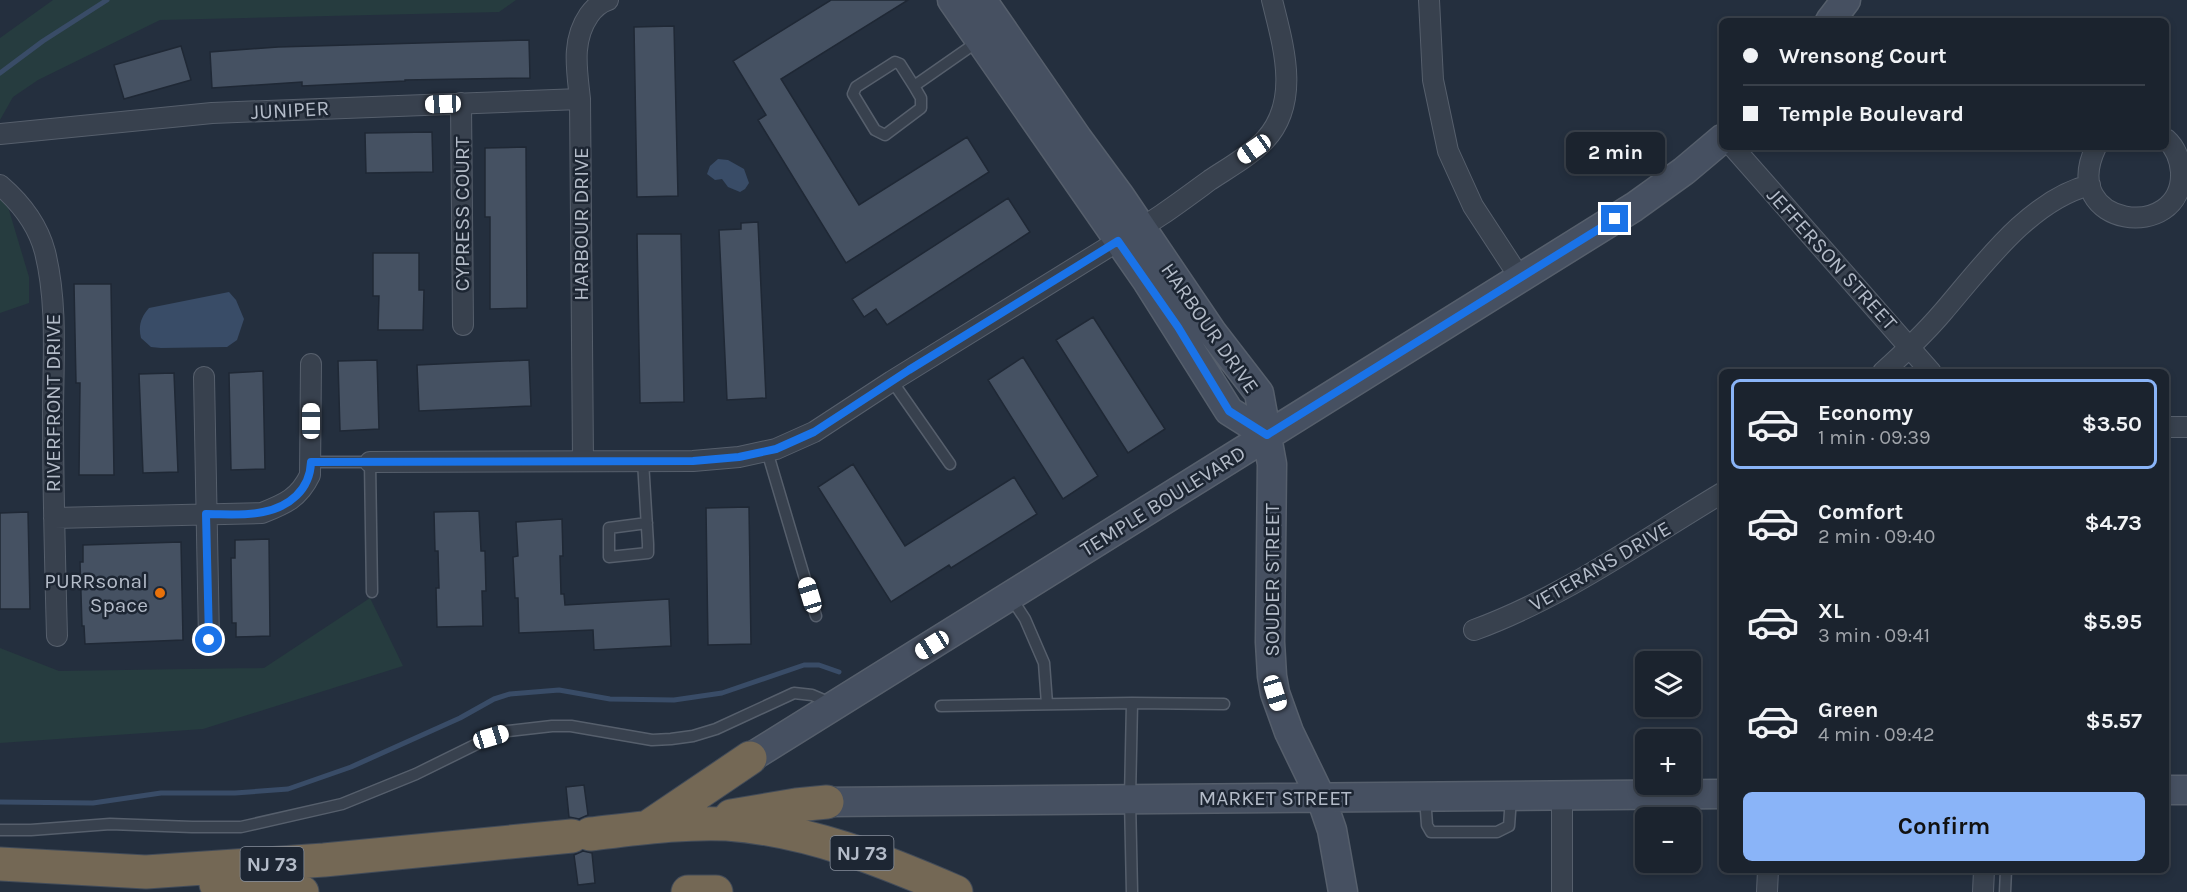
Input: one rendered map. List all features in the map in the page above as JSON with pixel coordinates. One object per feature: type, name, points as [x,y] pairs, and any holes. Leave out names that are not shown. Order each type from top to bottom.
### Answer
[{"type":"highway","points":[[648,827],[750,758]]},
{"type":"highway","points":[[697,824],[765,809],[827,802]]},
{"type":"highway","name":"NJ 73","points":[[0,864],[146,872],[334,860],[648,827],[697,824],[759,828],[837,844],[956,892]]},
{"type":"highway","name":"NJ 73","points":[[146,872],[206,884],[302,892]]},
{"type":"highway","points":[[688,892],[716,892]]},
{"type":"street","name":"HARBOUR DRIVE","points":[[583,461],[580,99],[576,56],[580,31],[594,9],[608,0]]},
{"type":"street","name":"HARBOUR DRIVE","points":[[952,0],[990,33],[1201,339],[1229,411],[1267,435]]},
{"type":"street","name":"HARBOUR DRIVE","points":[[982,0],[990,33]]},
{"type":"street","points":[[370,462],[693,461],[739,457],[768,451],[814,432],[892,381],[1130,235],[1265,140],[1274,129],[1285,101],[1287,71],[1280,29],[1272,0]]},
{"type":"street","points":[[1429,0],[1433,80],[1448,151],[1473,206],[1520,278]]},
{"type":"street","points":[[1832,18],[1846,0]]},
{"type":"street","name":"JUNIPER","points":[[0,134],[212,112],[580,99]]},
{"type":"street","name":"CYPRESS COURT","points":[[461,103],[463,325]]},
{"type":"street","name":"TEMPLE BOULEVARD","points":[[750,758],[1634,207],[1684,171],[1719,142]]},
{"type":"street","points":[[2095,150],[2089,168],[2090,185],[2098,201],[2109,211],[2122,217],[2138,218],[2157,213],[2168,205],[2175,195],[2181,175],[2179,160],[2169,142]]},
{"type":"street","name":"JEFFERSON STREET","points":[[1736,150],[1928,369]]},
{"type":"street","name":"RIVERFRONT DRIVE","points":[[0,185],[24,209],[36,229],[44,250],[49,274],[53,321],[57,636]]},
{"type":"street","points":[[1886,369],[1910,347],[2020,227],[2061,195],[2090,185]]},
{"type":"street","points":[[54,518],[262,513],[291,500],[303,489],[310,475],[310,364]]},
{"type":"street","points":[[204,377],[209,640]]},
{"type":"street","points":[[2169,427],[2187,427]]},
{"type":"street","name":"SOUDER STREET","points":[[1267,435],[1272,464],[1270,642],[1272,676],[1275,693],[1289,732],[1321,798],[1337,852],[1343,892]]},
{"type":"street","name":"VETERANS DRIVE","points":[[1474,630],[1496,623],[1557,594],[1719,495]]},
{"type":"street","points":[[2169,790],[2187,790]]},
{"type":"street","name":"MARKET STREET","points":[[827,802],[1719,794]]},
{"type":"street","points":[[1562,795],[1562,892]]},
{"type":"street","points":[[1767,892],[1768,873]]},
{"type":"street","points":[[1983,892],[1984,873]]},
{"type":"lane","points":[[914,86],[990,33]]},
{"type":"lane","points":[[895,62],[900,64],[914,86],[921,98],[921,108],[885,135],[876,130],[853,94],[856,87],[895,62]]},
{"type":"lane","points":[[892,381],[950,464]]},
{"type":"lane","points":[[768,451],[816,616]]},
{"type":"lane","points":[[643,461],[647,523],[648,553],[609,557],[609,528],[647,523]]},
{"type":"lane","points":[[311,462],[370,462],[372,592]]},
{"type":"lane","points":[[1010,596],[1025,619],[1044,663],[1047,704]]},
{"type":"lane","points":[[0,830],[110,824],[241,827],[342,804],[416,774],[508,731],[541,726],[571,726],[652,740],[670,739],[693,736],[716,729],[794,693],[812,695],[836,705]]},
{"type":"lane","points":[[1132,703],[1130,799],[1132,892]]},
{"type":"lane","points":[[941,706],[1224,704]]},
{"type":"lane","points":[[2005,892],[2006,873]]},
{"type":"green space","points":[[53,0],[516,0],[499,12],[160,20],[38,80],[13,97],[0,120],[0,38]]},
{"type":"green space","points":[[0,180],[29,277],[29,303],[0,313]]},
{"type":"green space","points":[[370,598],[403,666],[203,729],[0,743],[0,648],[59,671],[264,668]]},
{"type":"water","points":[[718,159],[728,160],[744,169],[749,183],[745,189],[740,192],[728,187],[722,179],[715,180],[707,174],[710,166]]},
{"type":"water","points":[[229,292],[236,300],[244,319],[237,340],[227,347],[151,347],[141,338],[141,322],[149,308]]},
{"type":"building","points":[[831,0],[908,0],[781,79],[859,205],[967,137],[989,172],[846,263],[758,120],[766,115],[733,61]]},
{"type":"building","points":[[674,26],[678,196],[637,197],[634,27]]},
{"type":"building","points":[[529,40],[530,78],[405,80],[302,86],[302,82],[212,88],[210,52],[278,47]]},
{"type":"building","points":[[181,46],[191,80],[124,99],[114,65]]},
{"type":"building","points":[[432,132],[433,172],[366,173],[365,133]]},
{"type":"building","points":[[526,147],[527,308],[490,309],[490,217],[485,217],[485,148]]},
{"type":"building","points":[[1008,198],[1030,232],[887,325],[876,309],[864,317],[852,299]]},
{"type":"building","points":[[758,222],[766,398],[727,400],[719,230],[741,229],[741,223]]},
{"type":"building","points":[[637,234],[681,234],[684,402],[640,403]]},
{"type":"building","points":[[373,253],[419,253],[419,290],[424,290],[423,330],[378,330],[379,296],[373,296]]},
{"type":"building","points":[[74,284],[111,284],[114,475],[79,475],[80,383],[76,383]]},
{"type":"building","points":[[1093,317],[1165,429],[1128,453],[1056,340]]},
{"type":"building","points":[[1023,357],[1098,476],[1063,499],[988,380]]},
{"type":"building","points":[[377,360],[379,429],[340,431],[338,361]]},
{"type":"building","points":[[529,360],[531,406],[419,411],[417,365]]},
{"type":"building","points":[[263,371],[265,469],[231,470],[229,373]]},
{"type":"building","points":[[174,373],[178,472],[143,473],[139,374]]},
{"type":"building","points":[[853,464],[905,546],[1014,477],[1037,514],[951,568],[949,565],[891,602],[818,487]]},
{"type":"building","points":[[749,507],[751,644],[708,645],[706,508]]},
{"type":"building","points":[[479,511],[481,551],[485,551],[486,591],[482,591],[483,626],[437,627],[436,588],[439,588],[434,512]]},
{"type":"building","points":[[28,512],[30,609],[0,609],[0,513]]},
{"type":"building","points":[[562,519],[561,594],[564,594],[565,605],[669,599],[671,646],[594,650],[593,630],[519,633],[513,557],[518,556],[516,522]]},
{"type":"building","points":[[269,539],[270,636],[236,637],[236,623],[232,623],[231,558],[235,558],[235,540]]},
{"type":"building","points":[[181,542],[183,640],[85,644],[84,626],[82,626],[80,562],[83,562],[83,545]]},
{"type":"building","points":[[584,785],[588,815],[579,819],[569,817],[566,787]]},
{"type":"building","points":[[583,851],[592,853],[595,883],[578,885],[574,855]]},
{"type":"waterway","points":[[0,73],[43,41],[107,0]]},
{"type":"waterway","points":[[0,802],[93,803],[161,793],[235,793],[288,789],[351,767],[460,718],[494,699],[510,694],[559,690],[610,699],[674,700],[722,693],[804,665],[819,665],[839,672]]},
{"type":"place","name":"PURRsonal Space","points":[[160,593]]},
{"type":"route","points":[[209,640],[206,514],[262,513],[277,507],[291,500],[303,489],[310,475],[311,462],[693,461],[739,457],[776,449],[814,432],[909,370],[1118,241],[1178,327],[1229,411],[1267,435],[1615,219]]}]
